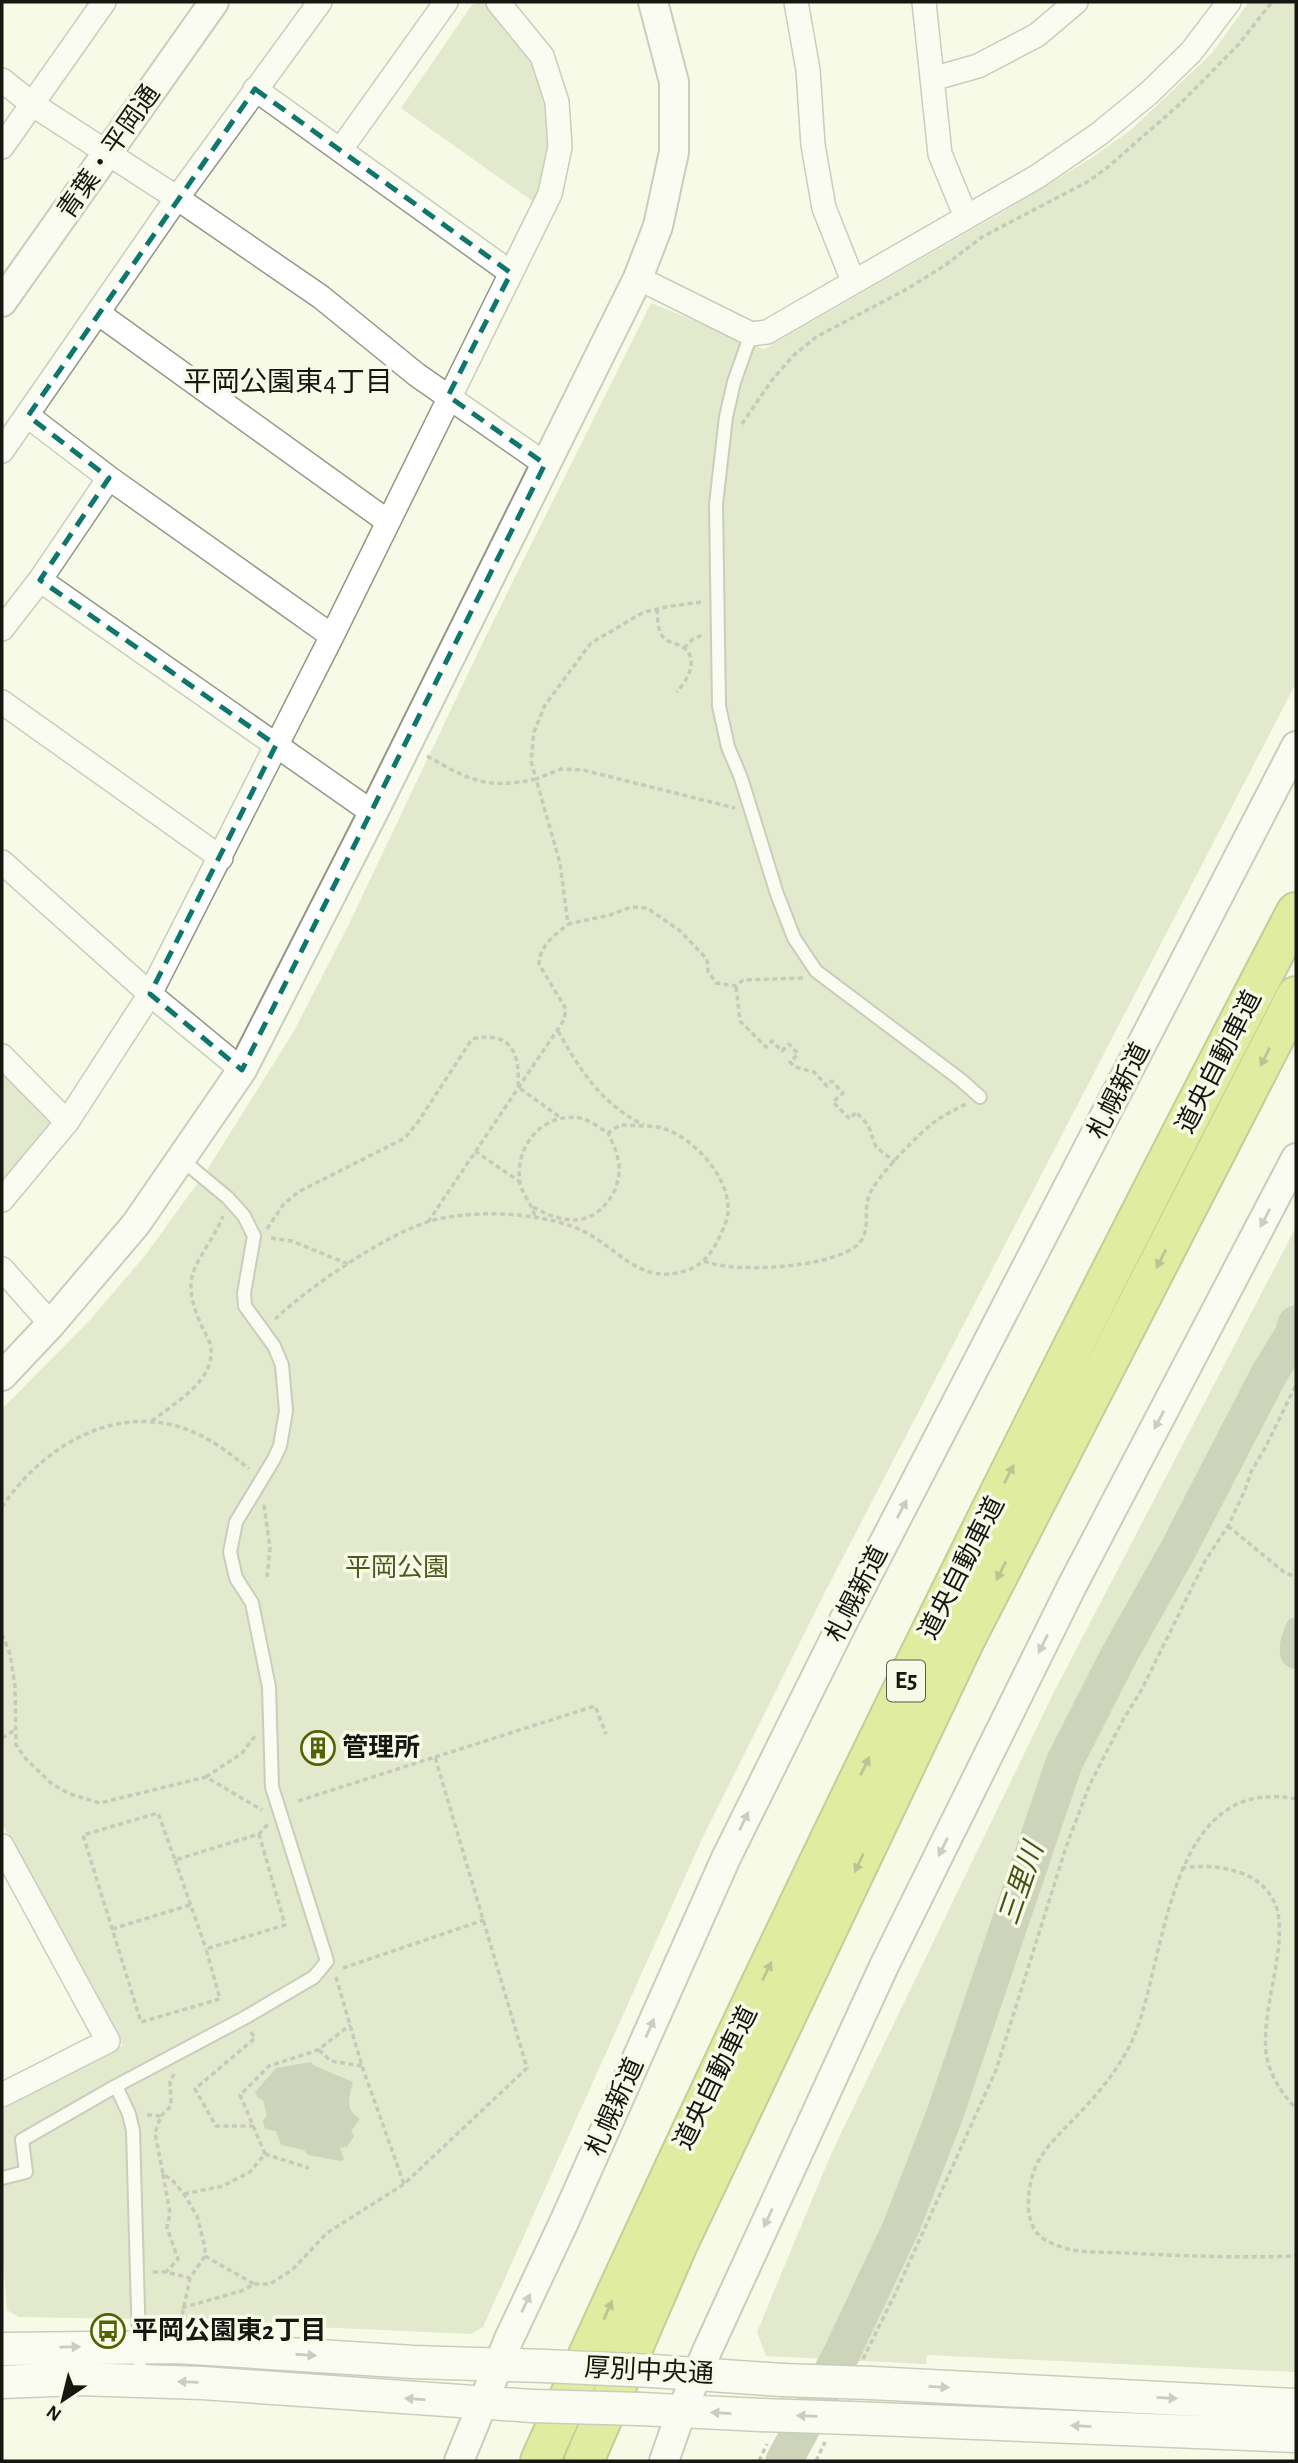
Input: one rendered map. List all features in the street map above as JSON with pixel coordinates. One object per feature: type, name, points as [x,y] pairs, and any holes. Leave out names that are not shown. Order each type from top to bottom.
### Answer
[{"type":"highway","name":"道央自動車道","points":[[540,2461],[656,2203],[942,1606],[1296,912]]},
{"type":"highway","name":"道央自動車道","points":[[583,2461],[678,2244],[965,1640],[1296,996]]},
{"type":"main road","name":"厚別中央通","points":[[2,2349],[178,2347],[413,2362],[698,2372],[782,2380],[866,2374],[1296,2405]]},
{"type":"main road","name":"厚別中央通","points":[[2,2382],[78,2379],[202,2383],[483,2404],[682,2410],[764,2429],[852,2417],[1296,2436]]},
{"type":"street","points":[[2,147],[104,2]]},
{"type":"street","name":"青葉・平岡通","points":[[2,302],[214,2]]},
{"type":"street","points":[[2,452],[177,198],[320,2]]},
{"type":"street","points":[[341,149],[446,2]]},
{"type":"street","points":[[2,1200],[67,1122],[150,995],[332,636],[550,194],[560,147],[557,102],[542,55],[498,2]]},
{"type":"street","points":[[796,2],[808,70],[813,145],[824,208],[853,281]]},
{"type":"street","points":[[924,2],[940,154],[967,217]]},
{"type":"street","points":[[932,79],[978,66],[1037,35],[1076,2]]},
{"type":"street","points":[[638,278],[751,334],[767,332],[1038,176],[1099,134],[1149,93],[1191,52],[1229,2]]},
{"type":"street","points":[[2,1376],[51,1324],[136,1224],[242,1070],[407,745],[638,278],[658,226],[674,152],[674,82],[659,4]]},
{"type":"street","points":[[2,80],[32,104],[177,198],[321,297],[417,375],[545,464]]},
{"type":"street","points":[[255,89],[511,273]]},
{"type":"street","points":[[98,313],[387,521]]},
{"type":"street","points":[[28,416],[109,478],[332,636]]},
{"type":"street","points":[[2,629],[40,580],[109,478]]},
{"type":"street","points":[[40,580],[373,813]]},
{"type":"street","points":[[2,702],[221,858]]},
{"type":"street","name":"札幌新道","points":[[458,2461],[732,1846],[843,1622],[1296,746]]},
{"type":"street","points":[[2,862],[150,995],[242,1070]]},
{"type":"street","points":[[2,1056],[67,1122]]},
{"type":"street","points":[[664,2461],[698,2372],[884,1966],[1072,1586],[1296,1158]]},
{"type":"street","points":[[2,1269],[51,1324]]},
{"type":"street","points":[[2,1846],[107,2042],[2,2095]]},
{"type":"lane","points":[[751,334],[734,382],[726,417],[716,504],[719,706],[728,747],[741,778],[750,812],[794,938],[816,971],[980,1097]]},
{"type":"lane","points":[[2,2178],[26,2172],[22,2140],[246,2017],[314,1977],[327,1961],[272,1787],[269,1687],[252,1603],[236,1578],[230,1552],[236,1522],[280,1446],[286,1411],[282,1364],[274,1346],[245,1306],[244,1293],[254,1236],[244,1216],[228,1198],[181,1159]]},
{"type":"lane","points":[[116,2086],[129,2114],[133,2132],[140,2381]]},
{"type":"path","points":[[723,452],[772,380],[793,356],[816,337],[908,289],[982,237],[1088,181],[1181,103],[1238,45],[1272,2]]},
{"type":"path","points":[[568,924],[561,863],[531,761],[534,732],[545,705],[592,643],[645,612],[719,600]]},
{"type":"path","points":[[657,610],[658,627],[663,636],[684,648],[692,663],[690,676],[677,692]]},
{"type":"path","points":[[407,745],[466,778],[494,784],[536,779],[561,769],[583,770],[750,812]]},
{"type":"path","points":[[428,1222],[558,1031],[566,1009],[539,964],[548,941],[568,924],[610,915],[631,907],[647,908],[679,930],[707,959],[708,971],[716,983],[736,986],[743,980],[801,979],[816,971]]},
{"type":"path","points":[[736,986],[740,1021],[766,1047],[772,1041],[782,1051],[789,1044],[798,1054],[790,1062],[795,1067],[814,1072],[827,1086],[832,1081],[843,1093],[833,1102],[850,1119],[856,1112],[868,1125],[876,1147],[895,1162]]},
{"type":"path","points":[[558,1031],[585,1076],[599,1093],[627,1116],[648,1126]]},
{"type":"path","points":[[348,1265],[292,1241],[263,1237],[283,1205],[298,1192],[405,1138],[472,1040],[496,1038],[509,1045],[519,1062],[518,1087]]},
{"type":"path","points":[[518,1087],[561,1118]]},
{"type":"path","points":[[704,1261],[711,1265],[759,1269],[807,1264],[848,1251],[859,1243],[865,1232],[868,1196],[895,1162],[937,1120],[980,1097]]},
{"type":"path","points":[[533,1208],[549,1216],[578,1220],[600,1211],[617,1185],[619,1163],[608,1133],[587,1120],[561,1118],[535,1130],[522,1153],[520,1182],[535,1218]]},
{"type":"path","points":[[263,1330],[300,1297],[348,1265],[428,1222],[476,1215],[535,1218],[576,1228],[641,1271],[659,1275],[691,1269],[704,1261],[715,1247],[728,1211],[718,1173],[705,1158],[678,1136],[663,1129],[620,1125],[608,1133]]},
{"type":"path","points":[[475,1151],[520,1182]]},
{"type":"path","points":[[152,1421],[201,1381],[210,1366],[211,1348],[195,1311],[191,1281],[196,1264],[206,1251],[222,1219],[228,1198]]},
{"type":"path","points":[[866,2374],[896,2292],[996,2070],[1066,1847],[1090,1784],[1117,1730],[1142,1689],[1205,1561],[1228,1526],[1251,1472],[1296,1385]]},
{"type":"path","points":[[2,1507],[34,1469],[64,1443],[88,1432],[138,1420],[186,1429],[222,1447],[249,1469],[266,1510],[270,1548],[267,1577]]},
{"type":"path","points":[[1228,1526],[1285,1573],[1296,1577]]},
{"type":"path","points":[[2,1634],[10,1654],[15,1686],[16,1745],[37,1772],[70,1794],[100,1803],[206,1777],[242,1753],[269,1717]]},
{"type":"path","points":[[175,1860],[259,1835],[279,1813],[435,1757],[595,1706],[606,1734]]},
{"type":"path","points":[[2,1738],[15,1729]]},
{"type":"path","points":[[182,2308],[241,2291],[254,2284],[270,2284],[292,2270],[327,2233],[404,2185],[527,2067],[435,1757]]},
{"type":"path","points":[[206,1777],[279,1813]]},
{"type":"path","points":[[1296,1799],[1265,1796],[1244,1801],[1226,1810],[1203,1832],[1181,1868],[1134,2036],[1104,2084],[1038,2160],[1032,2177],[1029,2208],[1031,2223],[1040,2236],[1073,2250],[1162,2255],[1296,2256]]},
{"type":"path","points":[[158,1813],[175,1860],[220,1999],[141,2022],[83,1835],[158,1813]]},
{"type":"path","points":[[206,1949],[285,1925],[259,1835]]},
{"type":"path","points":[[1181,1868],[1202,1865],[1225,1867],[1249,1876],[1261,1884],[1275,1904],[1278,1914],[1278,1941],[1268,2012],[1266,2055],[1282,2091],[1296,2108]]},
{"type":"path","points":[[112,1929],[190,1905]]},
{"type":"path","points":[[404,2185],[362,2066],[334,1971],[485,1919]]},
{"type":"path","points":[[309,2168],[265,2154],[240,2095],[269,2066],[318,2050],[350,2025]]},
{"type":"path","points":[[240,2037],[252,2032],[255,2038],[195,2089],[216,2126],[253,2126]]},
{"type":"path","points":[[318,2050],[331,2061],[362,2066]]},
{"type":"path","points":[[166,2272],[178,2259],[167,2228],[170,2213],[155,2133],[161,2116],[171,2106],[170,2082],[181,2064],[176,2054]]},
{"type":"path","points":[[129,2114],[161,2116]]},
{"type":"path","points":[[184,2194],[223,2186],[250,2172],[265,2154]]},
{"type":"path","points":[[163,2174],[184,2194],[197,2216],[205,2256],[190,2277],[182,2308],[178,2347]]},
{"type":"path","points":[[205,2256],[254,2284]]},
{"type":"path","points":[[137,2273],[166,2272],[190,2277]]},
{"type":"path","points":[[759,2461],[764,2429]]},
{"type":"highlighted area","points":[[255,89],[511,273],[448,396],[545,464],[242,1070],[150,994],[276,745],[40,580],[109,478],[28,416]]},
{"type":"green space","points":[[483,2],[497,13],[540,67],[553,135],[538,205],[401,108],[472,5]]},
{"type":"green space","name":"平岡公園","points":[[1249,2],[1296,2],[1296,683],[823,1596],[701,1841],[483,2327],[471,2334],[134,2319],[19,2317],[7,2310],[2,2249],[2,2110],[123,2045],[2,1824],[2,1409],[91,1319],[147,1253],[207,1170],[294,1031],[348,926],[485,638],[651,303],[764,349],[1003,212],[1090,159],[1132,129],[1212,53]]},
{"type":"green space","points":[[2,1071],[54,1126],[2,1189]]},
{"type":"green space","points":[[1296,1227],[1296,2372],[927,2355],[926,2364],[766,2356],[757,2332],[832,2152],[1053,1694]]},
{"type":"shaded area","points":[[1296,1617],[1296,1669],[1283,1662],[1280,1648],[1289,1619]]},
{"type":"shaded area","points":[[311,2062],[353,2082],[350,2107],[360,2119],[351,2131],[354,2136],[347,2147],[340,2148],[344,2160],[341,2161],[308,2155],[304,2150],[281,2145],[276,2131],[265,2129],[263,2121],[267,2115],[263,2100],[258,2098],[255,2092],[276,2068]]},
{"type":"waterway","name":"三里川","points":[[784,2461],[841,2355],[902,2225],[945,2114],[1064,1763],[1269,1374],[1293,1335],[1296,1324]]},
{"type":"place","name":"管理所","points":[[318,1748]]},
{"type":"place","name":"平岡公園東2丁目","points":[[108,2331]]},
{"type":"district","name":"平岡公園東4丁目","points":[[288,383]]}]
